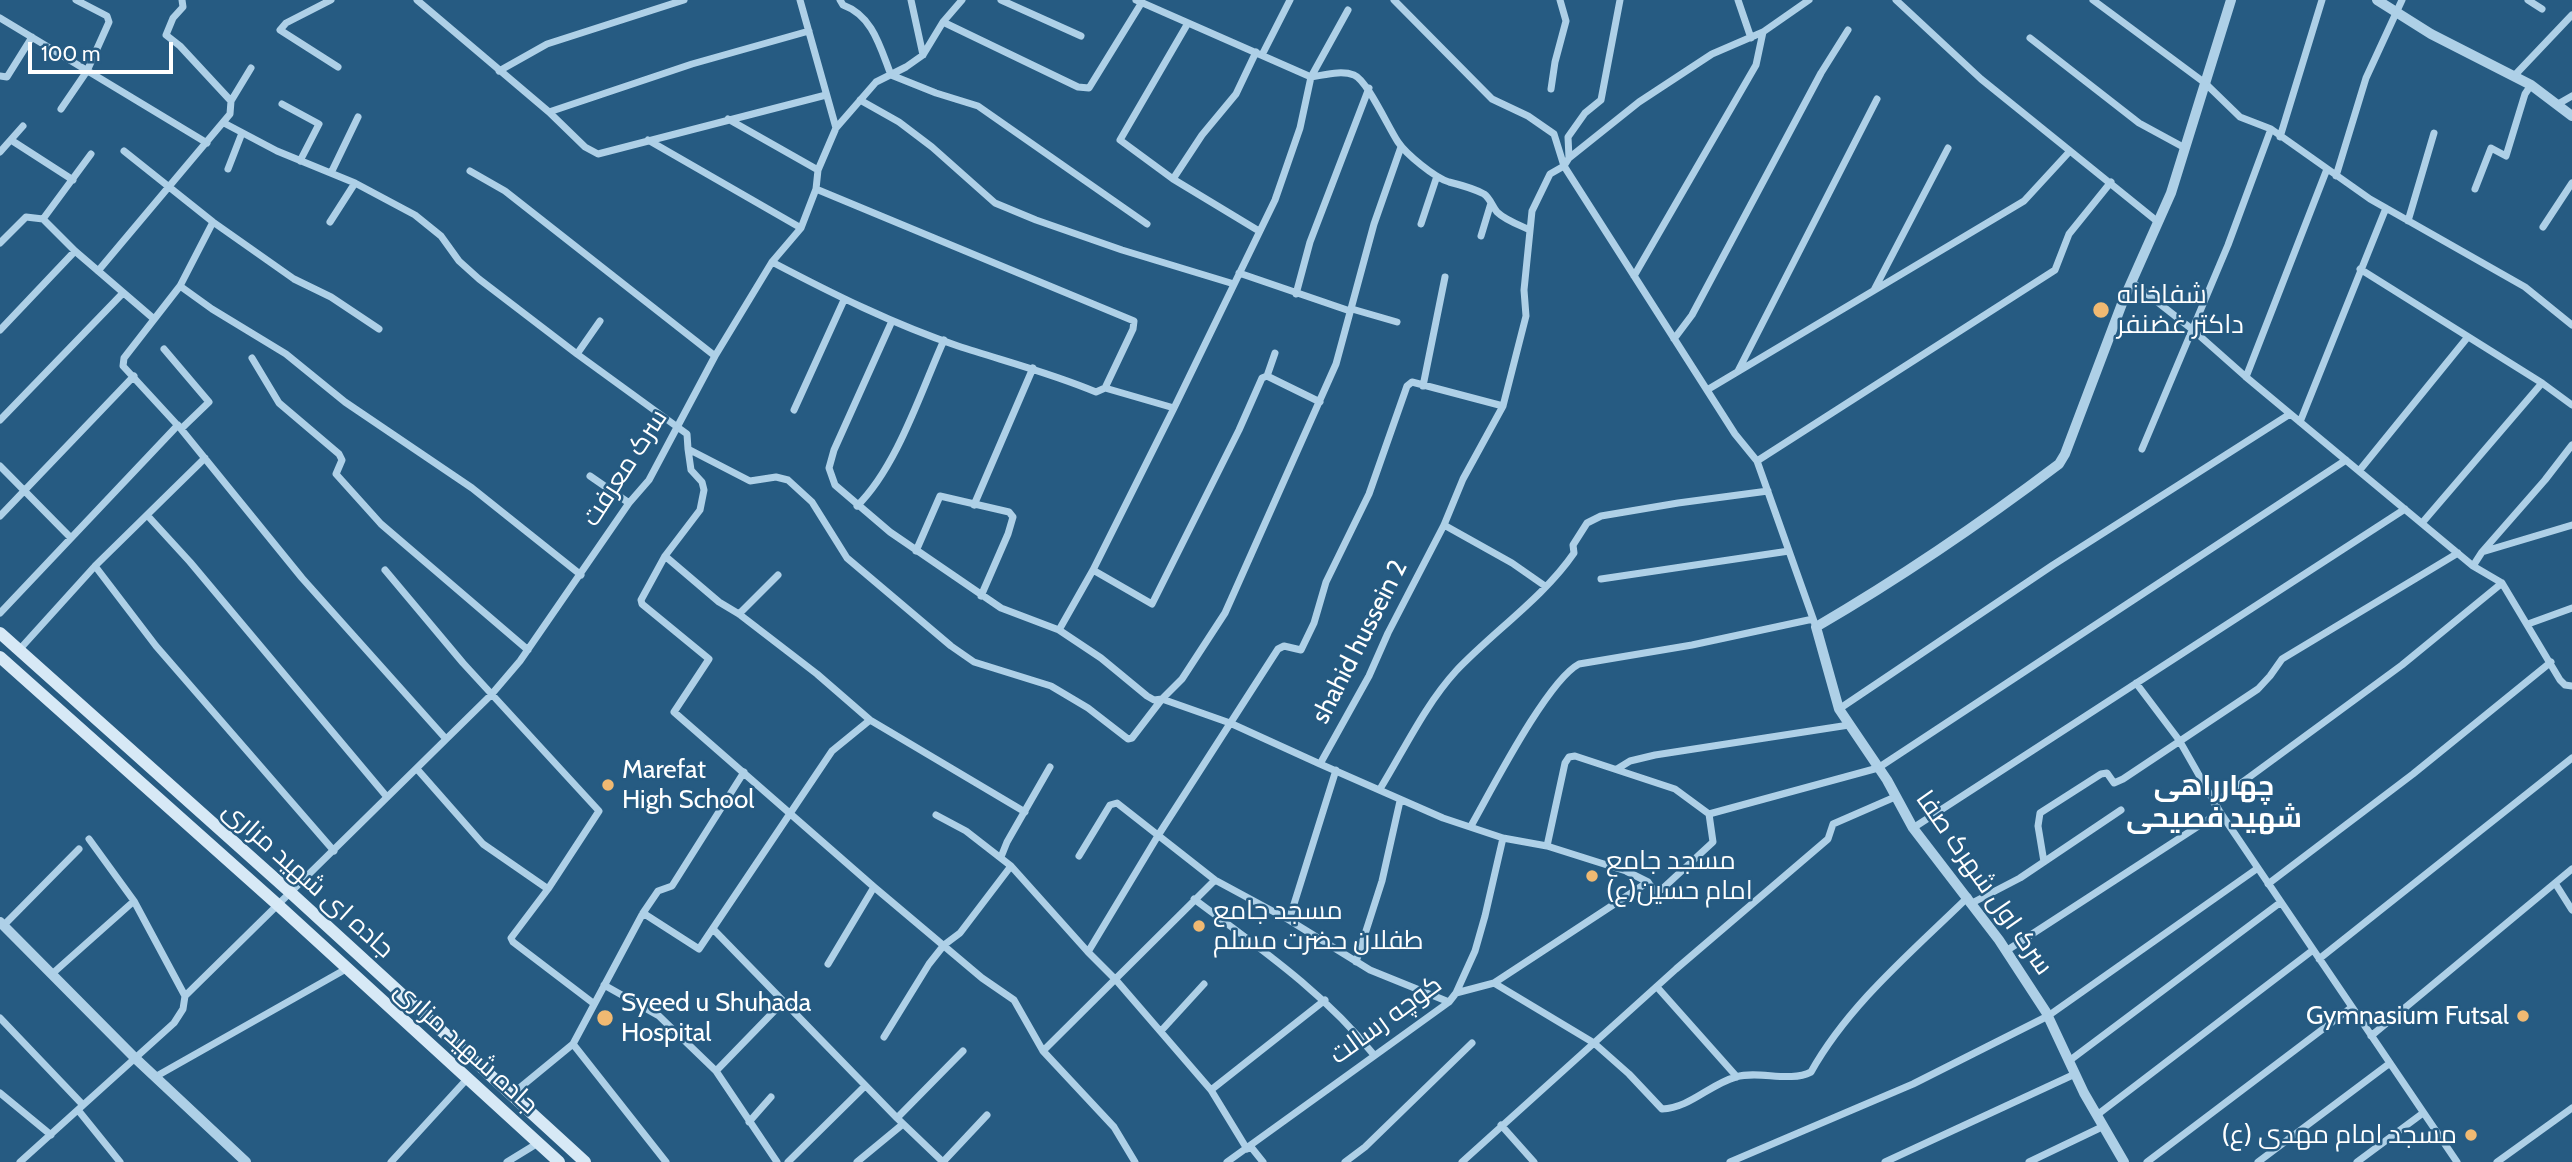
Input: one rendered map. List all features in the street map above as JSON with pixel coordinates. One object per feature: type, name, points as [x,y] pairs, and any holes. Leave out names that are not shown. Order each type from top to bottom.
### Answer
[{"type":"main road","name":"جاده ای شهید مزاری","points":[[0,633],[291,893],[585,1162]]},
{"type":"main road","name":"جاده شهید مزاری","points":[[0,657],[278,905],[559,1162]]},
{"type":"street","points":[[61,109],[87,71],[108,18],[76,0]]},
{"type":"street","points":[[182,0],[183,7],[173,18],[166,35],[180,46],[231,101]]},
{"type":"street","points":[[331,0],[286,23],[280,30],[338,66]]},
{"type":"street","points":[[417,0],[549,111],[585,147],[598,154],[826,95]]},
{"type":"street","points":[[499,71],[547,44],[684,0]]},
{"type":"street","points":[[800,0],[836,128]]},
{"type":"street","points":[[840,0],[843,5],[857,10],[867,19],[891,75],[978,106],[1147,224]]},
{"type":"street","points":[[911,0],[923,55]]},
{"type":"street","name":"سرک معرفت","points":[[20,1162],[174,1023],[183,1009],[185,996],[491,695],[528,650],[629,503],[649,480],[715,356],[772,262],[801,228],[816,189],[818,170],[836,128],[876,82],[923,55],[943,22],[962,0]]},
{"type":"street","points":[[1001,0],[1081,36]]},
{"type":"street","points":[[1173,179],[1202,135],[1236,94],[1290,0]]},
{"type":"street","points":[[1394,0],[1492,99],[1528,116],[1554,134],[1564,166],[1735,434],[1757,461],[1815,623]]},
{"type":"street","points":[[1551,89],[1566,21],[1560,0]]},
{"type":"street","points":[[1569,158],[1568,137],[1585,113],[1601,100],[1620,0]]},
{"type":"street","points":[[1738,0],[1751,38]]},
{"type":"street","points":[[1569,158],[1639,102],[1712,54],[1763,32],[1809,0]]},
{"type":"street","points":[[1896,0],[1981,79],[2158,222]]},
{"type":"street","points":[[2093,0],[2205,83],[2240,117],[2270,129],[2386,208],[2525,287],[2572,325]]},
{"type":"street","points":[[1471,826],[1545,701],[1567,670],[1579,664],[1815,623],[1863,599],[1957,538],[2059,464],[2066,454],[2132,282],[2171,193],[2231,0]]},
{"type":"street","points":[[2280,137],[2322,0]]},
{"type":"street","points":[[2377,0],[2431,34],[2531,85],[2572,116]]},
{"type":"street","points":[[2336,176],[2366,78],[2402,0]]},
{"type":"street","points":[[2528,0],[2542,9]]},
{"type":"street","points":[[943,22],[1078,87],[1089,88],[1139,1],[1311,76],[1337,73],[1355,75],[1369,87],[1377,107],[1401,147],[1437,176],[1484,194],[1499,214],[1530,230]]},
{"type":"street","points":[[1059,630],[1093,570],[1234,284],[1284,175],[1300,128],[1311,76],[1348,9]]},
{"type":"street","points":[[2514,76],[2572,15]]},
{"type":"street","points":[[0,18],[207,142]]},
{"type":"street","points":[[1188,23],[1120,140],[1173,179],[1259,230]]},
{"type":"street","points":[[1674,339],[1692,315],[1821,73],[1848,30]]},
{"type":"street","points":[[549,111],[692,64],[809,31]]},
{"type":"street","points":[[1634,276],[1756,65],[1763,32]]},
{"type":"street","points":[[0,76],[7,77],[32,37]]},
{"type":"street","points":[[2030,38],[2139,123],[2185,148]]},
{"type":"street","points":[[98,271],[224,123],[230,114],[231,101],[251,68]]},
{"type":"street","points":[[2475,189],[2491,148],[2506,156],[2525,94],[2531,85]]},
{"type":"street","points":[[1296,294],[1310,242],[1369,87]]},
{"type":"street","points":[[2558,104],[2572,96]]},
{"type":"street","points":[[1738,371],[1877,99]]},
{"type":"street","points":[[860,100],[899,122],[932,147],[995,203],[1122,250],[1234,284]]},
{"type":"street","points":[[282,104],[319,124],[300,160]]},
{"type":"street","points":[[331,173],[358,117]]},
{"type":"street","points":[[728,119],[818,170]]},
{"type":"street","points":[[224,123],[355,183],[415,215],[441,236],[459,261],[479,279],[687,434],[691,470],[702,482],[704,490],[700,510],[665,556],[641,600],[642,604],[709,659],[674,712],[790,816],[982,978],[1014,1000],[1043,1051],[1114,1127],[1135,1162]]},
{"type":"street","points":[[0,152],[23,126]]},
{"type":"street","points":[[2142,449],[2228,245],[2270,129]]},
{"type":"street","points":[[228,169],[242,133]]},
{"type":"street","points":[[2408,221],[2434,133]]},
{"type":"street","points":[[11,140],[73,180]]},
{"type":"street","points":[[648,140],[801,228]]},
{"type":"street","points":[[688,449],[750,481],[776,477],[788,480],[812,502],[846,558],[951,646],[974,662],[1051,686],[1088,708],[1128,739],[1132,738],[1162,699],[1182,679],[1225,613],[1336,364],[1374,225],[1401,147]]},
{"type":"street","points":[[1874,291],[1948,148]]},
{"type":"street","points":[[124,151],[213,222],[294,279],[331,297],[379,329]]},
{"type":"street","points":[[1707,390],[2024,201],[2070,151]]},
{"type":"street","points":[[43,219],[90,154]]},
{"type":"street","name":"shahid hussein 2","points":[[1569,158],[1564,166],[1550,174],[1532,211],[1524,290],[1526,316],[1503,406],[1463,479],[1444,525],[1388,633],[1369,676],[1320,764],[1380,789],[1400,801],[1503,838],[1547,846],[1648,882]]},
{"type":"street","points":[[2246,377],[2327,169]]},
{"type":"street","points":[[470,171],[505,191],[715,356]]},
{"type":"street","points":[[1421,224],[1437,176]]},
{"type":"street","points":[[1757,461],[2055,270],[2069,234],[2111,182]]},
{"type":"street","points":[[330,222],[355,183]]},
{"type":"street","points":[[2543,226],[2572,183]]},
{"type":"street","points":[[772,262],[844,300],[944,341],[1033,368],[1096,392],[1104,388],[1133,330],[1134,321],[816,189]]},
{"type":"street","points":[[1481,236],[1491,203]]},
{"type":"street","points":[[2300,422],[2386,208]]},
{"type":"street","points":[[0,243],[26,217],[43,219],[75,251],[154,319]]},
{"type":"street","points":[[213,222],[180,286],[124,358],[123,366],[180,427],[302,578],[446,739]]},
{"type":"street","points":[[0,330],[75,251]]},
{"type":"street","points":[[2360,269],[2542,383],[2572,405]]},
{"type":"street","points":[[1239,273],[1296,294],[1397,323]]},
{"type":"street","points":[[1423,386],[1445,277]]},
{"type":"street","points":[[2132,282],[2193,330],[2473,566],[2502,583],[2560,680],[2565,685],[2572,686]]},
{"type":"street","points":[[180,286],[286,354],[345,402],[471,488],[581,575]]},
{"type":"street","points":[[0,420],[123,293]]},
{"type":"street","points":[[794,410],[844,300]]},
{"type":"street","points":[[577,354],[600,321]]},
{"type":"street","points":[[892,321],[834,450],[829,468],[835,485],[857,506],[916,551],[981,596],[1029,620],[1059,630],[1101,658],[1147,696],[1230,723],[1320,764]]},
{"type":"street","points":[[2359,471],[2467,338]]},
{"type":"street","points":[[857,506],[883,473],[944,341]]},
{"type":"street","points":[[0,612],[180,427],[208,406],[208,400],[164,349]]},
{"type":"street","points":[[1093,570],[1148,603],[1156,601],[1262,378],[1267,376],[1275,354]]},
{"type":"street","points":[[252,358],[279,403],[339,454],[342,460],[336,474],[381,524],[528,650]]},
{"type":"street","points":[[974,505],[1033,368]]},
{"type":"street","points":[[0,516],[134,376]]},
{"type":"street","points":[[1267,376],[1320,402]]},
{"type":"street","points":[[1088,952],[1158,834],[1278,649],[1284,646],[1301,650],[1314,623],[1326,582],[1369,494],[1406,386],[1412,382],[1503,406]]},
{"type":"street","points":[[2422,523],[2542,383]]},
{"type":"street","points":[[1104,388],[1174,408]]},
{"type":"street","points":[[1839,709],[2053,565],[2290,414]]},
{"type":"street","points":[[2473,566],[2482,551],[2572,445]]},
{"type":"street","points":[[19,650],[95,566],[205,458]]},
{"type":"street","points":[[1709,814],[1878,768],[2346,460]]},
{"type":"street","points":[[0,466],[71,537]]},
{"type":"street","points":[[590,475],[629,503]]},
{"type":"street","points":[[1380,789],[1437,693],[1477,650],[1562,571],[1574,553],[1573,545],[1587,523],[1601,516],[1768,491]]},
{"type":"street","points":[[916,551],[940,496],[1009,512],[1013,517],[1008,534],[981,596]]},
{"type":"street","points":[[1913,828],[2405,509]]},
{"type":"street","points":[[147,515],[190,562],[387,797]]},
{"type":"street","points":[[1444,525],[1512,563],[1545,586]]},
{"type":"street","points":[[2482,551],[2572,525]]},
{"type":"street","points":[[1601,579],[1789,551]]},
{"type":"street","points":[[2044,862],[2038,826],[2040,813],[2101,774],[2107,773],[2114,783],[2123,779],[2258,690],[2282,659],[2458,553]]},
{"type":"street","points":[[665,556],[719,602],[739,614],[817,674],[870,720],[1025,812]]},
{"type":"street","points":[[95,566],[156,646],[334,851]]},
{"type":"street","points":[[385,570],[491,695],[599,811],[548,889],[511,937],[511,940],[593,1003]]},
{"type":"street","points":[[739,614],[778,575]]},
{"type":"street","points":[[2214,803],[2402,665],[2502,583]]},
{"type":"street","points":[[2528,624],[2572,608]]},
{"type":"street","name":"سرک اول شهرک صفا","points":[[1815,623],[1839,709],[1913,828],[1970,900],[2048,1016],[2075,1074],[2124,1162]]},
{"type":"street","points":[[2268,884],[2413,774],[2551,662]]},
{"type":"street","points":[[2136,683],[2179,740],[2214,803],[2457,1162]]},
{"type":"street","points":[[643,913],[699,949],[832,751],[870,720]]},
{"type":"street","points":[[1617,769],[1630,761],[1655,755],[1849,725]]},
{"type":"street","points":[[1547,846],[1564,763],[1569,757],[1575,756],[1675,789],[1709,814],[1713,842],[1661,890],[1654,891],[1648,882]]},
{"type":"street","points":[[2319,959],[2572,758]]},
{"type":"street","points":[[1001,857],[1050,767]]},
{"type":"street","points":[[417,769],[483,844],[548,889]]},
{"type":"street","points":[[1289,920],[1336,770]]},
{"type":"street","points":[[510,1095],[573,1044],[643,913],[658,891],[672,886],[744,772]]},
{"type":"street","points":[[1462,1162],[1657,987],[1828,839],[1833,824],[1895,797]]},
{"type":"street","points":[[1356,962],[1382,881],[1400,801]]},
{"type":"street","points":[[1079,856],[1114,802],[1215,880],[1289,920],[1370,970],[1449,1002]]},
{"type":"street","points":[[1494,983],[1594,1043],[1629,1074],[1662,1109],[1674,1108],[1737,1077],[1799,1075],[1811,1072],[1829,1043],[1861,1003],[1970,900],[2020,878],[2121,810]]},
{"type":"street","points":[[2006,951],[2220,812]]},
{"type":"street","points":[[936,815],[966,831],[1012,866],[1161,1031],[1211,1090],[1249,1148],[1263,1162]]},
{"type":"street","points":[[1455,993],[1475,951],[1503,838]]},
{"type":"street","points":[[89,839],[134,901],[185,996]]},
{"type":"street","points":[[79,849],[2,924],[135,1058],[246,1162]]},
{"type":"street","points":[[884,1037],[929,964],[944,946],[960,933],[1012,866]]},
{"type":"street","points":[[1730,1162],[1913,1084],[2048,1016],[2258,868]]},
{"type":"street","points":[[2371,1036],[2572,869]]},
{"type":"street","points":[[1043,1051],[1215,880]]},
{"type":"street","name":"کوچه رسالت","points":[[1227,1162],[1449,1002],[1455,993],[1494,983],[1648,882]]},
{"type":"street","points":[[2554,883],[2572,910]]},
{"type":"street","points":[[828,964],[874,887]]},
{"type":"street","points":[[1194,899],[1325,1000],[1374,1055]]},
{"type":"street","points":[[52,974],[134,901]]},
{"type":"street","points":[[2069,1061],[2281,902]]},
{"type":"street","points":[[714,930],[783,1003],[943,1162],[987,1115]]},
{"type":"street","points":[[2097,1115],[2313,950]]},
{"type":"street","points":[[155,1077],[346,969]]},
{"type":"street","points":[[1161,1031],[1204,984]]},
{"type":"street","points":[[604,985],[659,1016],[716,1071],[777,1162]]},
{"type":"street","points":[[1657,987],[1737,1077]]},
{"type":"street","points":[[1211,1090],[1325,1000]]},
{"type":"street","points":[[716,1071],[783,1003]]},
{"type":"street","points":[[2147,1162],[2352,1007]]},
{"type":"street","points":[[0,1018],[81,1108],[120,1162]]},
{"type":"street","points":[[1345,1162],[1365,1147],[1472,1043]]},
{"type":"street","points":[[573,1044],[666,1162]]},
{"type":"street","points":[[897,1118],[963,1051]]},
{"type":"street","points":[[2258,1162],[2390,1063]]},
{"type":"street","points":[[1885,1162],[2075,1074]]},
{"type":"street","points":[[391,1162],[467,1079]]},
{"type":"street","points":[[788,1162],[865,1086]]},
{"type":"street","points":[[0,1093],[51,1135]]},
{"type":"street","points":[[749,1122],[771,1097]]},
{"type":"street","points":[[2497,1162],[2572,1108]]},
{"type":"street","points":[[2357,1162],[2423,1113]]},
{"type":"street","points":[[857,1162],[903,1124]]},
{"type":"street","points":[[1501,1125],[1534,1162]]},
{"type":"street","points":[[2029,1162],[2104,1126]]},
{"type":"street","points":[[506,1162],[538,1143]]},
{"type":"place","name":"شفاخانه داکتر غضنفر","points":[[2101,310]]},
{"type":"place","name":"Marefat High School","points":[[608,785]]},
{"type":"place","name":"مسجد جامع امام حسین(ع)","points":[[1592,876]]},
{"type":"place","name":"مسجد جامع طفلان حضرت مسلم","points":[[1199,926]]},
{"type":"place","name":"Gymnasium Futsal","points":[[2523,1016]]},
{"type":"place","name":"Syeed u Shuhada Hospital","points":[[605,1018]]},
{"type":"place","name":"(مسجد امام مهدی (ع","points":[[2471,1135]]},
{"type":"district","name":"چهارراهی شهید فصیحی","points":[[2214,803]]}]
